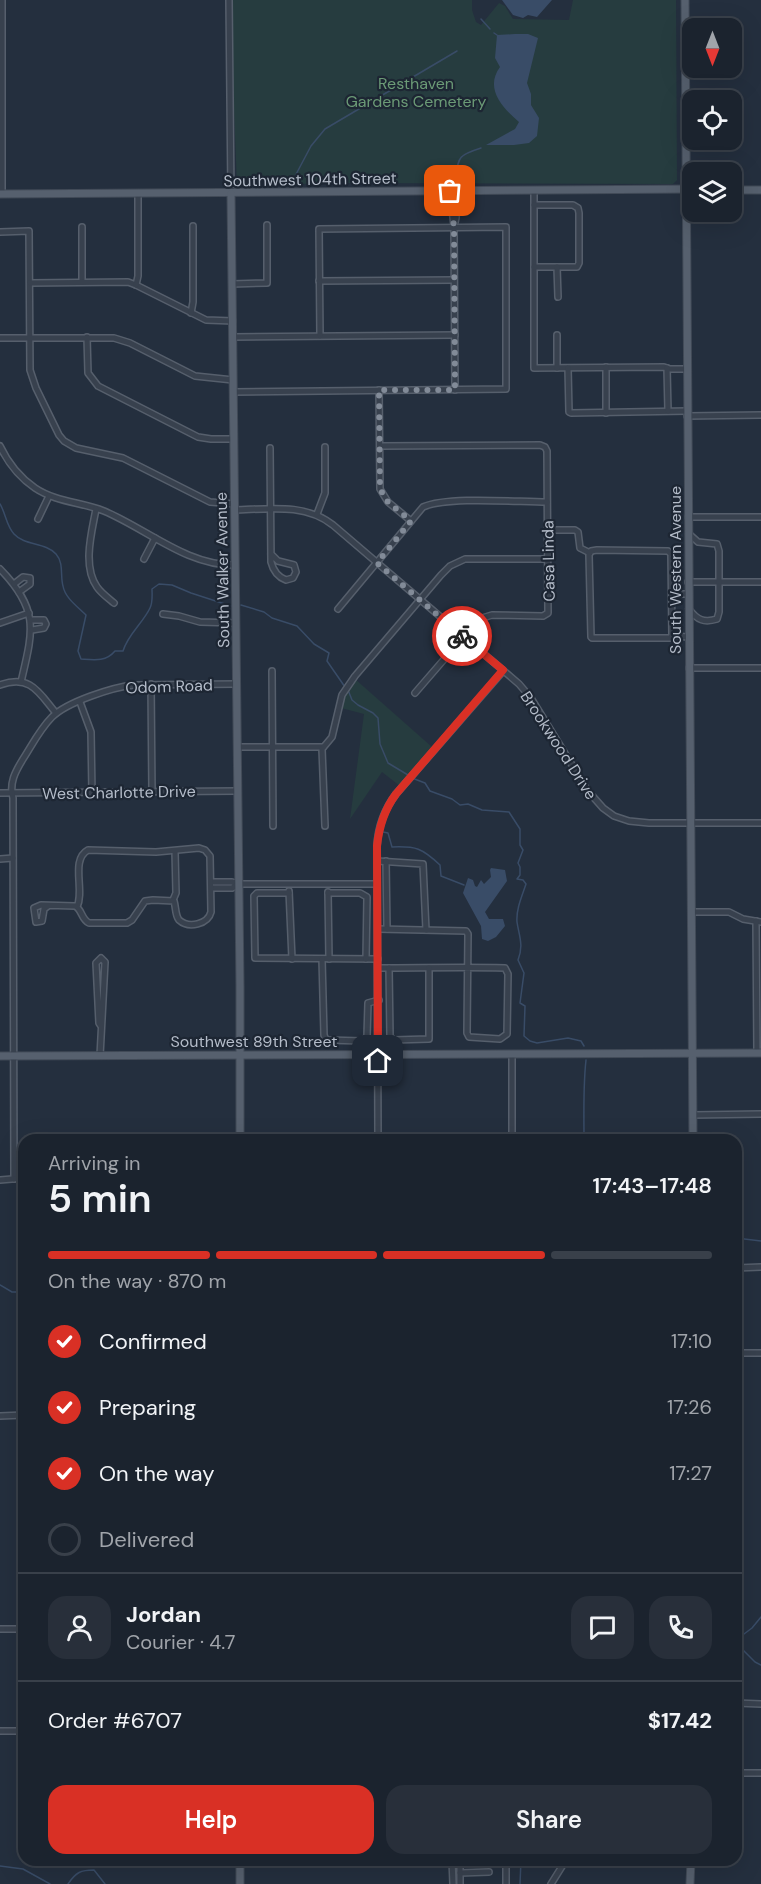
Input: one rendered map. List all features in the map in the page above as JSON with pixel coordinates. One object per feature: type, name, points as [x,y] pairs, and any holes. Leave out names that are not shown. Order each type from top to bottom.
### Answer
[{"type":"main road","name":"South Western Avenue","points":[[685,0],[688,162]]},
{"type":"main road","name":"Southwest 104th Street","points":[[1,194],[682,189]]},
{"type":"main road","points":[[742,190],[761,190]]},
{"type":"main road","name":"South Walker Avenue","points":[[231,194],[240,1134]]},
{"type":"main road","name":"South Western Avenue","points":[[689,222],[687,413],[693,1134]]},
{"type":"main road","name":"Southwest 89th Street","points":[[0,1056],[759,1053]]},
{"type":"main road","points":[[240,1866],[240,1884]]},
{"type":"main road","points":[[690,1884],[691,1866]]},
{"type":"street","points":[[1,194],[2,0]]},
{"type":"street","name":"South Walker Avenue","points":[[229,0],[231,194]]},
{"type":"street","points":[[534,190],[534,368],[687,369]]},
{"type":"street","points":[[453,191],[456,218],[454,227],[455,390]]},
{"type":"street","points":[[136,285],[138,276],[138,193]]},
{"type":"street","points":[[534,206],[573,205],[578,208],[579,263],[577,267],[534,267]]},
{"type":"street","points":[[232,284],[267,283],[267,225]]},
{"type":"street","points":[[191,313],[194,226]]},
{"type":"street","points":[[82,227],[82,282]]},
{"type":"street","points":[[233,392],[506,389],[506,227],[319,229],[320,336]]},
{"type":"street","name":"Brookwood Drive","points":[[0,232],[29,231],[32,377],[52,423],[64,441],[76,448],[123,458],[210,502],[235,507],[301,510],[317,514],[333,525],[519,684],[531,699],[588,791],[603,808],[629,822],[761,823]]},
{"type":"street","points":[[557,267],[558,297]]},
{"type":"street","points":[[319,281],[454,280]]},
{"type":"street","points":[[30,283],[125,282],[136,285],[209,321],[232,321]]},
{"type":"street","points":[[233,337],[455,335]]},
{"type":"street","points":[[557,335],[557,368]]},
{"type":"street","points":[[87,337],[88,373],[98,386],[198,437],[234,440]]},
{"type":"street","points":[[0,338],[87,337],[122,340],[195,376],[233,380]]},
{"type":"street","points":[[606,367],[606,413]]},
{"type":"street","points":[[568,368],[569,412],[576,414],[668,411],[761,416]]},
{"type":"street","points":[[667,368],[668,411]]},
{"type":"street","points":[[379,390],[380,489],[388,502],[411,521]]},
{"type":"street","name":"Casa Linda","points":[[380,446],[540,445],[546,448],[548,614],[543,616],[487,615],[475,622],[415,693]]},
{"type":"street","points":[[0,446],[2,457],[23,479],[49,496],[96,508],[154,538],[212,563],[235,565]]},
{"type":"street","points":[[317,514],[325,493],[325,447]]},
{"type":"street","points":[[270,448],[271,554],[272,566],[276,573],[286,580],[293,578],[296,572],[294,564],[278,561],[271,554]]},
{"type":"street","points":[[38,519],[49,496]]},
{"type":"street","points":[[338,609],[423,507],[432,503],[547,502]]},
{"type":"street","points":[[96,508],[90,571],[97,588],[114,603]]},
{"type":"street","points":[[688,517],[761,517]]},
{"type":"street","points":[[547,530],[575,530],[578,532],[580,548],[590,553],[597,550],[668,551],[672,558],[672,636]]},
{"type":"street","points":[[688,532],[701,543],[717,544],[719,582],[717,619],[701,620],[694,617],[689,609]]},
{"type":"street","points":[[144,559],[154,538]]},
{"type":"street","points":[[688,552],[701,543]]},
{"type":"street","points":[[590,553],[592,638],[670,638],[689,634],[701,620]]},
{"type":"street","points":[[237,747],[323,747],[331,739],[342,695],[348,684],[446,569],[461,560],[547,559]]},
{"type":"street","points":[[0,569],[19,592],[31,620],[32,630],[21,682]]},
{"type":"street","points":[[14,584],[23,577],[30,578],[30,584],[19,592]]},
{"type":"street","points":[[688,582],[761,582]]},
{"type":"street","points":[[673,594],[688,594]]},
{"type":"street","points":[[0,623],[29,613]]},
{"type":"street","points":[[164,614],[200,622],[236,623]]},
{"type":"street","points":[[31,620],[42,620],[46,624],[44,628],[32,630]]},
{"type":"street","points":[[689,668],[761,668]]},
{"type":"street","points":[[378,1134],[377,861],[378,836],[382,818],[390,803],[503,670]]},
{"type":"street","points":[[272,671],[273,826]]},
{"type":"street","points":[[0,685],[21,682],[36,689],[56,713]]},
{"type":"street","points":[[151,684],[152,792]]},
{"type":"street","name":"Odom Road","points":[[14,1179],[13,858],[10,787],[12,780],[37,737],[56,713],[80,702],[122,687],[151,684],[236,684]]},
{"type":"street","points":[[80,702],[91,732],[92,793]]},
{"type":"street","points":[[323,747],[325,826]]},
{"type":"street","name":"West Charlotte Drive","points":[[0,793],[237,791]]},
{"type":"street","points":[[173,900],[146,901],[132,920],[121,924],[89,923],[77,907],[80,898],[80,861],[84,852],[94,849],[137,852],[199,848],[206,849],[211,858],[211,914],[207,920],[201,923],[183,922],[178,918],[173,900],[176,893],[175,851]]},
{"type":"street","points":[[0,859],[13,858]]},
{"type":"street","points":[[377,861],[423,864],[426,930]]},
{"type":"street","points":[[386,861],[387,929]]},
{"type":"street","points":[[212,885],[232,888],[239,884],[377,884]]},
{"type":"street","points":[[291,884],[289,893],[292,959]]},
{"type":"street","points":[[328,884],[324,1035],[327,1040],[363,1041],[367,1036],[368,1003],[379,999]]},
{"type":"street","points":[[289,893],[257,893],[253,897],[255,958],[378,959]]},
{"type":"street","points":[[328,893],[360,893],[366,897],[366,959]]},
{"type":"street","points":[[48,906],[77,907]]},
{"type":"street","points":[[691,912],[729,912],[743,919],[759,921],[759,1053]]},
{"type":"street","points":[[378,929],[466,931],[468,934],[468,969],[469,1037],[477,1039],[505,1037],[507,1034],[506,969],[468,969],[429,968],[378,968]]},
{"type":"street","points":[[100,1056],[105,962],[101,958],[96,963],[101,1006]]},
{"type":"street","points":[[389,968],[390,1036],[393,1040],[429,1039],[429,968]]},
{"type":"street","points":[[512,1054],[512,1134]]},
{"type":"street","points":[[693,1115],[761,1114]]},
{"type":"street","points":[[0,1180],[18,1179]]},
{"type":"street","points":[[742,1268],[761,1267]]},
{"type":"street","points":[[742,1353],[761,1353]]},
{"type":"street","points":[[0,1416],[18,1415]]},
{"type":"street","points":[[0,1629],[18,1629]]},
{"type":"street","points":[[742,1703],[761,1704]]},
{"type":"street","points":[[0,1731],[18,1731]]},
{"type":"street","points":[[742,1773],[761,1773]]},
{"type":"street","points":[[453,1866],[453,1884]]},
{"type":"street","points":[[460,1866],[460,1884]]},
{"type":"street","points":[[506,1866],[506,1884]]},
{"type":"street","points":[[551,1884],[562,1866]]},
{"type":"street","points":[[460,1873],[489,1872]]},
{"type":"green space","name":"Resthaven Gardens Cemetery","points":[[232,0],[472,0],[476,22],[481,25],[499,3],[505,6],[513,19],[569,20],[573,0],[676,0],[677,180],[673,184],[332,183],[237,186]]},
{"type":"green space","points":[[355,679],[432,747],[400,786],[382,772],[350,819],[364,714],[341,708],[344,694]]},
{"type":"water","points":[[502,0],[552,0],[537,17],[528,15],[523,18],[513,15]]},
{"type":"water","points":[[528,34],[538,38],[527,83],[531,94],[531,105],[539,118],[537,136],[529,143],[486,145],[515,129],[519,122],[507,111],[495,90],[494,83],[500,67],[495,58],[497,35]]},
{"type":"water","points":[[491,868],[505,870],[507,881],[485,912],[489,919],[503,919],[505,926],[496,937],[488,941],[482,939],[481,926],[463,893],[468,878],[473,880],[477,887],[481,880],[484,884],[491,877]]},
{"type":"waterway","points":[[481,19],[490,29]]},
{"type":"waterway","points":[[293,180],[311,146],[325,129],[457,51]]},
{"type":"waterway","points":[[456,185],[460,159],[467,153],[481,148]]},
{"type":"waterway","points":[[0,504],[14,534],[56,554],[61,565],[64,590],[72,602],[86,615],[78,651],[81,659],[100,660],[115,651],[123,651],[128,639],[150,608],[152,589],[159,584],[172,585],[231,606]]},
{"type":"waterway","points":[[241,605],[297,626],[314,644],[329,653],[327,661],[345,687]]},
{"type":"waterway","points":[[348,690],[352,700],[378,718],[380,744],[388,763],[408,775]]},
{"type":"waterway","points":[[412,778],[425,783],[430,791],[452,799],[460,805],[468,804],[482,810],[509,812],[520,829],[520,845],[523,850],[518,863],[520,875],[517,879],[523,880],[526,884],[517,917],[521,945],[518,960],[524,973],[520,1003],[525,1006],[524,1036],[537,1043],[568,1038],[581,1041],[584,1046]]},
{"type":"waterway","points":[[383,832],[388,833],[392,847],[407,847],[423,852],[440,865],[441,876],[464,885]]},
{"type":"waterway","points":[[584,1134],[586,1060]]},
{"type":"waterway","points":[[742,1239],[761,1241]]},
{"type":"waterway","points":[[0,1285],[12,1292],[18,1292]]},
{"type":"waterway","points":[[742,1636],[761,1617]]},
{"type":"waterway","points":[[742,1649],[761,1665]]},
{"type":"waterway","points":[[0,1866],[23,1869],[50,1884]]},
{"type":"waterway","points":[[520,1884],[521,1866]]},
{"type":"waterway","points":[[68,1884],[79,1872],[86,1870],[94,1870],[105,1884]]},
{"type":"way so far","points":[[450,191],[454,227],[455,390],[379,390],[380,489],[388,502],[411,521],[377,563],[462,636]]},
{"type":"route","points":[[378,1061],[377,846],[385,811],[396,794],[503,670],[462,636]]}]
